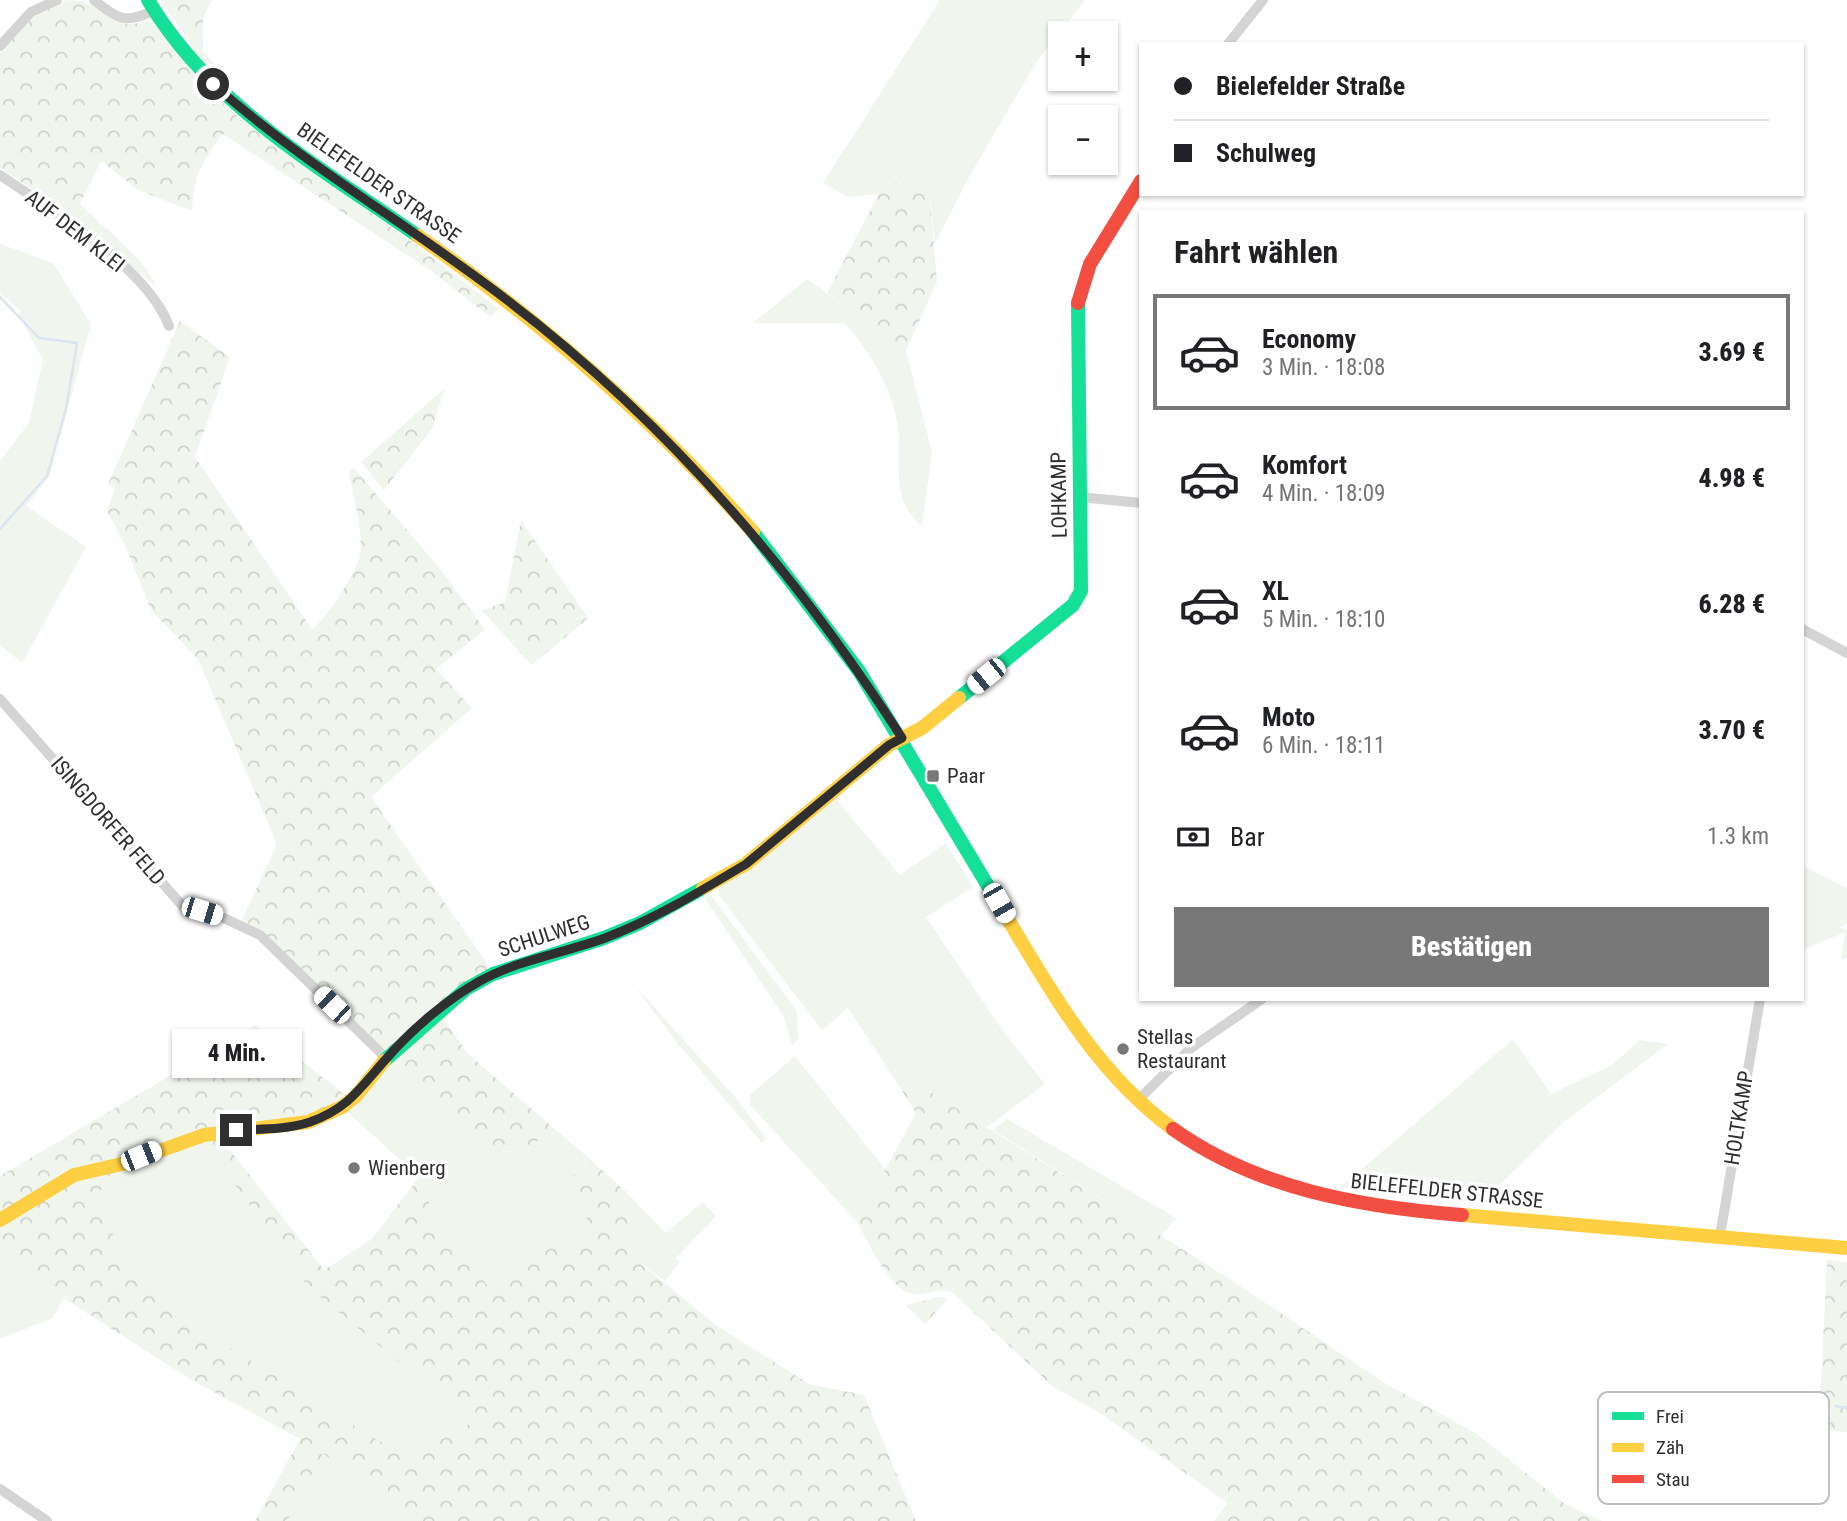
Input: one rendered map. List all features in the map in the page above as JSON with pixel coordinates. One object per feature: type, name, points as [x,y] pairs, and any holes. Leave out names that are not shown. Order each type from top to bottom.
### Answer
[{"type":"main road","name":"BIELEFELDER STRASSE","points":[[151,5],[213,84],[244,112],[506,299],[641,415],[697,470],[780,565],[863,677],[902,738],[1054,998],[1094,1052],[1137,1101],[1192,1142],[1238,1168],[1302,1191],[1348,1202],[1451,1215],[1847,1248]]},
{"type":"main road","name":"LOHKAMP","points":[[902,738],[922,728],[1078,601],[1081,592],[1078,304],[1094,256],[1139,184]]},
{"type":"main road","name":"SCHULWEG","points":[[0,1220],[83,1172],[125,1163],[204,1135],[308,1122],[356,1096],[386,1058],[466,989],[493,974],[640,923],[746,864],[889,745],[902,738]]},
{"type":"street","points":[[0,46],[32,12],[57,0]]},
{"type":"street","points":[[94,0],[121,18],[135,20],[151,5]]},
{"type":"street","points":[[1230,42],[1263,0]]},
{"type":"street","name":"AUF DEM KLEI","points":[[0,175],[89,237],[131,275],[165,315],[169,326]]},
{"type":"street","points":[[1080,497],[1139,503]]},
{"type":"street","points":[[1804,630],[1847,653]]},
{"type":"street","name":"ISINGDORFER FELD","points":[[0,699],[187,911],[202,911],[224,918],[260,935],[386,1058]]},
{"type":"street","points":[[1137,1101],[1191,1048],[1259,1001]]},
{"type":"street","name":"HOLTKAMP","points":[[1720,1236],[1759,1001]]},
{"type":"street","points":[[0,1489],[47,1521]]},
{"type":"green space","points":[[67,0],[91,5],[123,23],[150,21],[208,89],[240,119],[420,248],[499,309],[490,317],[433,272],[223,134],[200,169],[192,211],[138,190],[101,161],[80,204],[143,264],[155,286],[74,217],[0,168],[0,53],[33,17]]},
{"type":"green space","points":[[160,0],[169,0],[203,51],[225,76],[223,79],[200,57]]},
{"type":"green space","points":[[169,0],[212,0],[203,18],[203,51]]},
{"type":"green space","points":[[940,0],[1085,0],[1069,21],[1048,21],[1048,47],[1035,64],[968,179],[935,244],[929,187],[885,182],[879,194],[848,197],[823,183]]},
{"type":"green space","points":[[885,182],[929,187],[937,281],[906,351],[827,293]]},
{"type":"green space","points":[[0,244],[53,263],[91,324],[49,477],[26,506],[86,547],[22,663],[0,645],[0,461],[29,423],[43,360],[18,314],[21,311],[0,293]]},
{"type":"green space","points":[[807,279],[906,351],[932,452],[922,526],[911,514],[900,487],[898,428],[887,388],[869,354],[845,323],[753,323]]},
{"type":"green space","points":[[180,321],[230,357],[195,457],[312,629],[334,605],[359,558],[360,531],[349,472],[354,468],[441,570],[485,630],[436,669],[472,708],[371,797],[491,969],[385,1052],[261,930],[242,920],[277,844],[198,659],[151,610],[125,545],[107,511],[115,488],[108,484]]},
{"type":"green space","points":[[445,388],[432,429],[384,490],[361,462]]},
{"type":"green space","points":[[521,520],[588,618],[532,665],[482,611],[505,602]]},
{"type":"green space","points":[[835,798],[900,875],[946,843],[973,887],[926,917],[1003,1031],[1045,1084],[987,1127],[884,1063],[848,1008],[822,1030],[718,894],[719,887],[750,869]]},
{"type":"green space","points":[[1804,866],[1847,888],[1847,923],[1839,927],[1847,931],[1847,958],[1841,959],[1845,932],[1804,950]]},
{"type":"green space","points":[[710,894],[797,1011],[798,1039],[792,1045],[784,1017],[704,897]]},
{"type":"green space","points":[[635,986],[735,1097],[767,1139],[762,1143],[677,1043]]},
{"type":"green space","points":[[441,1016],[468,1054],[557,1131],[519,1151],[483,1153],[392,1060]]},
{"type":"green space","points":[[256,1025],[348,1097],[324,1112],[120,1160],[0,1215],[0,1176]]},
{"type":"green space","points":[[1513,1039],[1551,1094],[1612,1065],[1640,1040],[1668,1044],[1565,1121],[1484,1200],[1341,1187]]},
{"type":"green space","points":[[795,1056],[886,1170],[857,1222],[750,1105],[750,1095]]},
{"type":"green space","points":[[392,1060],[483,1153],[519,1151],[557,1131],[589,1158],[567,1183],[587,1216],[582,1246],[545,1242],[492,1293],[435,1217],[419,1177],[345,1110]]},
{"type":"green space","points":[[884,1063],[1222,1274],[1388,1385],[1477,1434],[1565,1504],[1602,1521],[1214,1521],[1228,1503],[1098,1412],[1052,1386],[952,1292],[914,1294],[905,1291],[888,1275],[857,1222],[916,1113]]},
{"type":"green space","points":[[1007,1119],[1176,1218],[1161,1236],[993,1130]]},
{"type":"green space","points":[[219,1136],[324,1270],[372,1239],[419,1177],[435,1217],[492,1292],[545,1242],[582,1245],[587,1216],[567,1183],[589,1158],[626,1192],[630,1255],[716,1325],[809,1384],[864,1395],[916,1521],[410,1521],[323,1453],[287,1521],[255,1521],[300,1439],[190,1379],[34,1279],[0,1241],[0,1225],[75,1178],[119,1167],[95,1197],[124,1257],[175,1314],[397,1452],[473,1423],[308,1287],[202,1139]]},
{"type":"green space","points":[[202,1139],[308,1287],[474,1423],[396,1453],[175,1314],[124,1257],[95,1196],[119,1167]]},
{"type":"green space","points":[[626,1192],[666,1233],[703,1202],[716,1216],[676,1258],[680,1262],[665,1281],[630,1255]]},
{"type":"green space","points":[[0,1241],[34,1279],[64,1297],[53,1318],[0,1339]]},
{"type":"green space","points":[[1827,1260],[1847,1262],[1847,1432],[1829,1430],[1829,1392],[1821,1392]]},
{"type":"green space","points":[[940,1297],[948,1299],[925,1324],[905,1305]]},
{"type":"green space","points":[[323,1452],[410,1521],[287,1521]]},
{"type":"waterway","points":[[0,297],[39,338],[77,343],[66,409],[47,476],[0,529]]},
{"type":"waterway","points":[[1836,1406],[1847,1408]]},
{"type":"traffic: fast","points":[[148,0],[173,37],[235,103],[306,159],[418,236]]},
{"type":"traffic: fast","points":[[959,698],[1073,605],[1081,591],[1078,303]]},
{"type":"traffic: fast","points":[[753,532],[859,671],[1009,921]]},
{"type":"traffic: fast","points":[[384,1061],[466,989],[493,974],[604,938],[640,923],[703,888]]},
{"type":"traffic: slow","points":[[418,236],[509,303],[636,411],[753,532]]},
{"type":"traffic: slow","points":[[703,888],[746,864],[889,745],[922,728],[959,698]]},
{"type":"traffic: slow","points":[[1009,921],[1080,1034],[1123,1085],[1173,1129]]},
{"type":"traffic: slow","points":[[0,1220],[74,1175],[126,1163],[204,1135],[308,1122],[342,1107],[356,1096],[384,1061]]},
{"type":"traffic: slow","points":[[1462,1215],[1847,1248]]},
{"type":"traffic: jam","points":[[1078,303],[1090,264],[1139,184]]},
{"type":"traffic: jam","points":[[1173,1129],[1205,1150],[1239,1167],[1311,1192],[1386,1207],[1462,1215]]},
{"type":"place","name":"Paar","points":[[933,776]]},
{"type":"place","name":"Stellas Restaurant","points":[[1123,1049]]},
{"type":"place","name":"Wienberg","points":[[354,1168]]},
{"type":"route","points":[[213,84],[293,150],[424,239],[506,299],[593,370],[635,409],[697,470],[780,565],[863,677],[902,738],[889,745],[832,795],[746,864],[728,875],[640,923],[604,938],[493,974],[466,989],[386,1058],[356,1096],[342,1107],[308,1122],[286,1127],[236,1130]]}]
